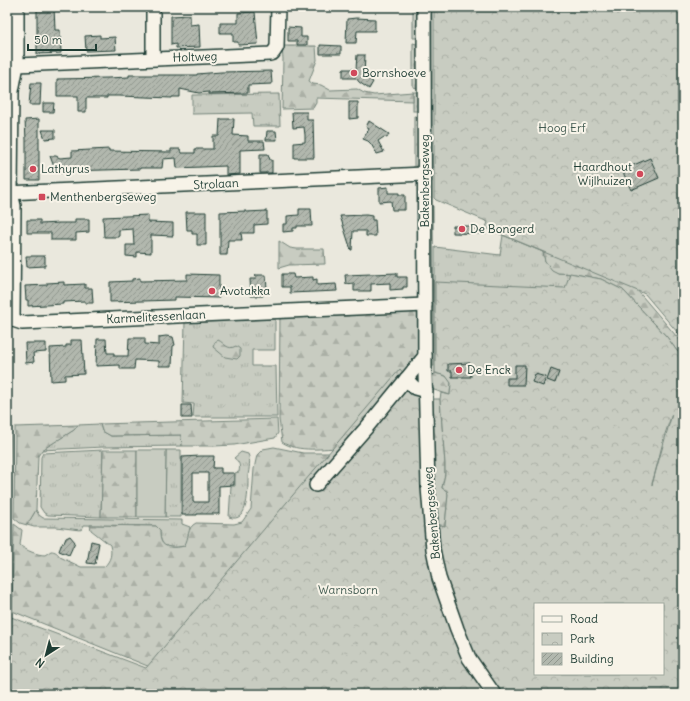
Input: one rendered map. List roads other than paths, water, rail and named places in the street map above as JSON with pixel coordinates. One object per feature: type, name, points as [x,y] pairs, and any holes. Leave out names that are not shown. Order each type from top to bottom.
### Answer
[{"type":"street","points":[[9,193],[10,92],[17,65],[17,7]]},
{"type":"street","points":[[153,7],[153,58]]},
{"type":"street","name":"Holtweg","points":[[17,65],[270,54],[277,47],[278,7]]},
{"type":"street","name":"Bakenbergseweg","points":[[424,7],[425,356],[428,487],[433,549],[439,578],[469,658],[494,694]]},
{"type":"street","name":"Strolaan","points":[[9,193],[424,174]]},
{"type":"street","name":"Karmelitessenlaan","points":[[9,193],[14,206],[13,317],[16,321],[22,323],[425,305]]},
{"type":"street","points":[[316,485],[425,356]]},
{"type":"street","points":[[406,379],[415,388],[426,391]]},
{"type":"place","name":"Bornshoeve","points":[[354,73]]},
{"type":"place","name":"Lathyrus","points":[[33,169]]},
{"type":"place","name":"Haardhout Wijlhuizen","points":[[640,174]]},
{"type":"place","name":"Menthenbergseweg","points":[[42,197]]},
{"type":"place","name":"De Bongerd","points":[[462,229]]},
{"type":"place","name":"Avotakka","points":[[212,291]]},
{"type":"place","name":"De Enck","points":[[459,370]]},
{"type":"park label","name":"Hoog Erf","points":[[562,128]]},
{"type":"park label","name":"Warnsborn","points":[[348,590]]}]
